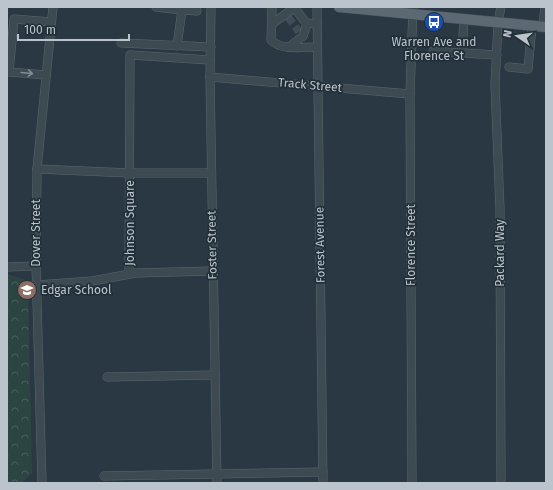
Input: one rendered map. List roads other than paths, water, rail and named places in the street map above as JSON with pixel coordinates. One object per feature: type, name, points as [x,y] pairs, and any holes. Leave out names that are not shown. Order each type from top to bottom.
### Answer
[{"type":"main road","points":[[339,7],[412,10],[464,19],[545,27]]},
{"type":"street","name":"Dover Street","points":[[42,483],[36,266],[37,169],[53,7]]},
{"type":"street","points":[[160,7],[197,11]]},
{"type":"street","name":"Foster Street","points":[[211,7],[211,173],[217,483]]},
{"type":"street","points":[[272,7],[271,40],[275,44],[289,47],[317,47]]},
{"type":"street","name":"Forest Avenue","points":[[317,7],[323,483]]},
{"type":"street","name":"Packard Way","points":[[501,7],[498,23],[498,54],[495,85],[500,209],[501,483]]},
{"type":"street","points":[[545,7],[545,27]]},
{"type":"street","points":[[272,24],[287,16],[294,8],[307,24]]},
{"type":"street","points":[[177,46],[182,10]]},
{"type":"street","name":"Florence Street","points":[[412,10],[410,94],[412,483]]},
{"type":"street","points":[[46,75],[9,72],[14,19],[52,22]]},
{"type":"street","points":[[462,53],[464,19]]},
{"type":"street","points":[[289,47],[301,34],[307,24]]},
{"type":"street","points":[[307,24],[317,24]]},
{"type":"street","points":[[509,67],[528,69],[532,26]]},
{"type":"street","points":[[121,43],[211,47]]},
{"type":"street","points":[[432,51],[498,54]]},
{"type":"street","points":[[130,173],[130,55],[210,60]]},
{"type":"street","name":"Track Street","points":[[210,77],[410,94]]},
{"type":"street","name":"Johnson Square","points":[[37,169],[130,173],[211,173]]},
{"type":"street","name":"Johnson Square","points":[[129,273],[130,173]]},
{"type":"street","points":[[7,267],[36,266]]},
{"type":"street","points":[[37,285],[92,281],[129,273],[213,271]]},
{"type":"street","points":[[107,377],[215,375]]},
{"type":"street","points":[[104,476],[323,472]]},
{"type":"tunnel","points":[[288,17],[299,32]]},
{"type":"place","name":"Warren Ave and Florence St","points":[[434,22]]},
{"type":"place","name":"Edgar School","points":[[27,290]]}]
